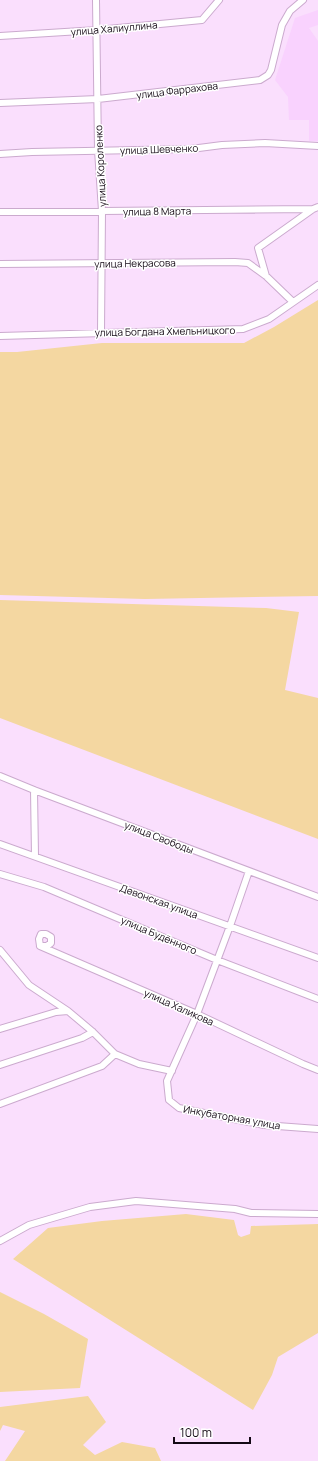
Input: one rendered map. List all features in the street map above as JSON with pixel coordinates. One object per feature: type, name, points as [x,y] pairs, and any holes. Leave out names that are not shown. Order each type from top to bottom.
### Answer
[{"type":"street","name":"улица Короленко","points":[[96,0],[98,150],[102,211],[101,332]]},
{"type":"street","name":"улица Халиуллина","points":[[0,36],[97,30],[202,20],[219,0]]},
{"type":"street","name":"улица Фаррахова","points":[[0,103],[98,99],[260,80],[268,76],[271,70],[282,25],[290,11],[303,0]]},
{"type":"street","name":"улица Шевченко","points":[[0,154],[98,150],[191,149],[222,145],[264,143],[318,146]]},
{"type":"street","name":"улица 8 Марта","points":[[0,212],[316,208]]},
{"type":"street","name":"улица Некрасова","points":[[266,276],[258,248],[316,208]]},
{"type":"street","name":"улица Некрасова","points":[[0,264],[248,263],[266,276],[292,302]]},
{"type":"street","name":"улица Богдана Хмельницкого","points":[[0,336],[243,329],[269,319],[318,285]]},
{"type":"street","name":"улица Свободы","points":[[0,776],[318,897]]},
{"type":"street","points":[[34,790],[35,856]]},
{"type":"street","name":"Девонская улица","points":[[0,844],[318,958]]},
{"type":"street","name":"Инкубаторная улица","points":[[249,871],[197,1014],[167,1081],[169,1100],[179,1108],[264,1125],[318,1130]]},
{"type":"street","name":"улица Будённого","points":[[0,874],[44,887],[217,960],[318,998]]},
{"type":"street","name":"улица Халикова","points":[[40,946],[197,1014],[318,1070]]},
{"type":"street","points":[[0,950],[29,985],[68,1012],[115,1054],[139,1064],[172,1071]]},
{"type":"street","points":[[0,1029],[56,1012],[68,1012]]},
{"type":"street","points":[[0,1065],[82,1038],[92,1032]]},
{"type":"street","points":[[0,1104],[102,1066],[115,1054]]},
{"type":"street","points":[[0,1241],[29,1225],[90,1207],[136,1201],[235,1209],[251,1213],[318,1214]]},
{"type":"shaded area","points":[[318,10],[318,25],[309,28],[318,41],[318,141],[309,141],[309,120],[289,120],[288,97],[275,80],[295,18]]},
{"type":"shaded area","points":[[318,300],[318,596],[145,599],[0,595],[0,352],[17,352],[102,343],[244,343],[274,327]]},
{"type":"shaded area","points":[[0,600],[266,608],[299,612],[285,690],[318,698],[318,839],[0,718]]},
{"type":"shaded area","points":[[186,1214],[234,1220],[238,1235],[241,1237],[250,1234],[251,1226],[318,1224],[318,1333],[278,1357],[272,1375],[253,1410],[13,1259],[48,1228],[102,1221]]},
{"type":"shaded area","points":[[0,1292],[44,1314],[88,1339],[80,1388],[0,1392]]},
{"type":"shaded area","points":[[88,1396],[106,1422],[83,1445],[95,1455],[122,1442],[155,1448],[161,1461],[5,1461],[25,1431],[3,1425],[0,1431],[0,1407]]}]
